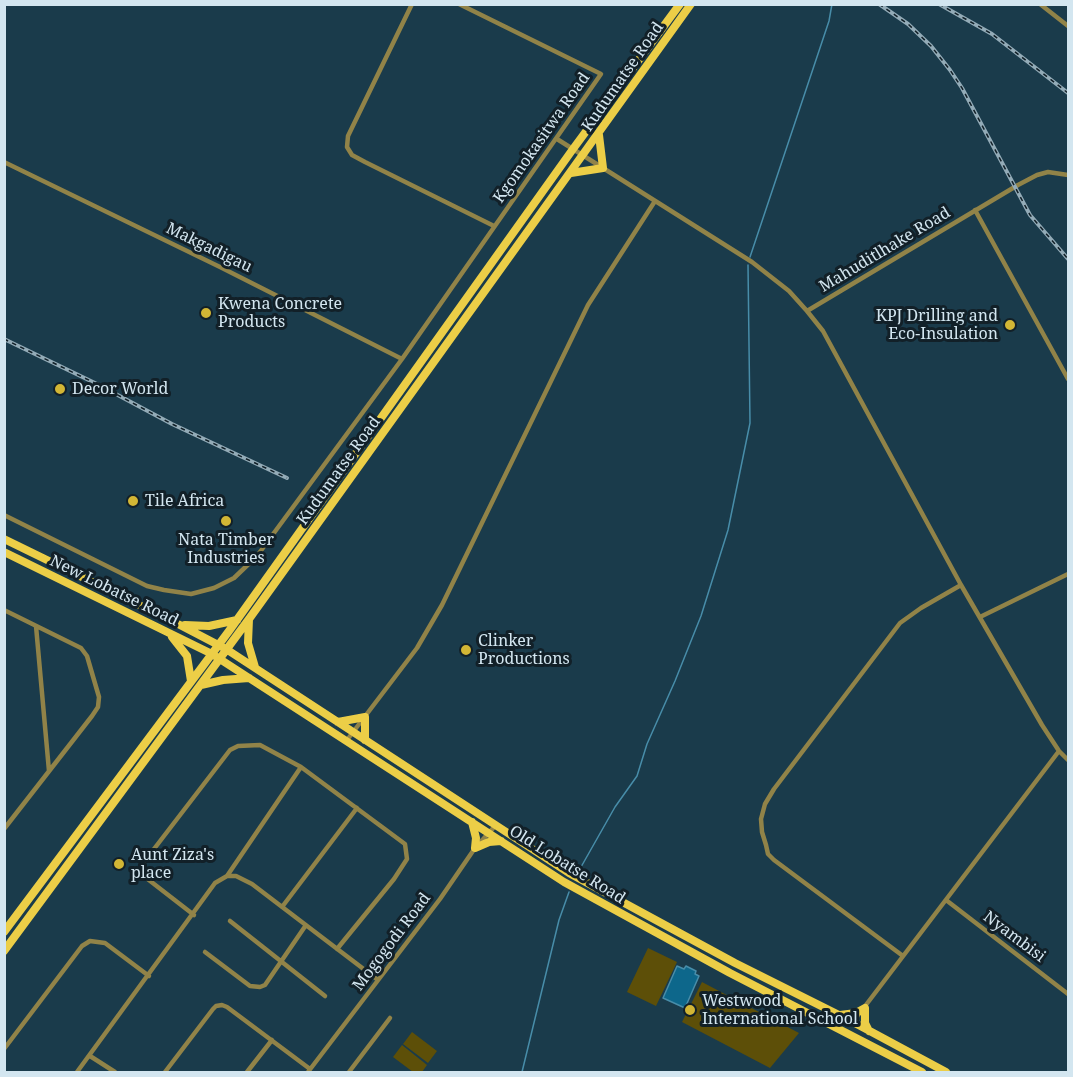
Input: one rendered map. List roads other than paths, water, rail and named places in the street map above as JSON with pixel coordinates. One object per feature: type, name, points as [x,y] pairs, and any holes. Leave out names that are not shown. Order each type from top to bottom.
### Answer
[{"type":"main road","name":"Kudumatse Road","points":[[4,951],[201,685],[219,659],[222,647],[237,620],[573,149],[680,4]]},
{"type":"main road","name":"Kudumatse Road","points":[[4,932],[212,654],[249,619],[691,4]]},
{"type":"main road","points":[[571,173],[603,168],[599,135]]},
{"type":"main road","name":"Old Lobatse Road","points":[[4,539],[222,647],[569,873],[735,963],[946,1072]]},
{"type":"main road","name":"New Lobatse Road","points":[[4,552],[212,654]]},
{"type":"main road","points":[[249,619],[248,643],[255,667]]},
{"type":"main road","points":[[180,625],[209,626],[237,620]]},
{"type":"main road","points":[[168,633],[187,656],[191,681]]},
{"type":"main road","name":"Old Lobatse Road","points":[[212,654],[564,882],[730,974],[922,1072]]},
{"type":"main road","points":[[201,685],[249,678]]},
{"type":"main road","points":[[338,722],[365,717],[365,740]]},
{"type":"main road","points":[[472,822],[475,831],[475,848],[489,842],[501,841]]},
{"type":"main road","points":[[839,1015],[856,1013],[865,1008],[865,1023],[869,1031]]},
{"type":"main road","points":[[833,1025],[853,1022],[854,1037]]},
{"type":"street","name":"Kgomokasitwa Road","points":[[412,4],[348,136],[347,147],[352,155],[365,162],[494,226],[601,74],[459,4]]},
{"type":"street","points":[[1040,4],[1068,26]]},
{"type":"street","points":[[557,139],[752,262],[789,291],[807,311],[823,331],[961,585],[1059,751],[1068,760]]},
{"type":"street","name":"Makgadigau","points":[[4,162],[402,359]]},
{"type":"street","name":"Mahuditlhake Road","points":[[807,311],[1037,175],[1048,172],[1068,175]]},
{"type":"street","points":[[347,740],[417,648],[442,605],[588,305],[655,201]]},
{"type":"street","points":[[975,210],[1068,379]]},
{"type":"street","points":[[4,515],[147,586],[191,594],[214,588],[234,578],[257,556],[402,359],[494,226]]},
{"type":"street","points":[[980,617],[1068,574]]},
{"type":"street","points":[[903,956],[774,860],[768,854],[761,819],[765,804],[774,789],[900,623],[961,585]]},
{"type":"street","points":[[4,610],[81,648],[85,652],[99,697],[98,707],[92,716],[5,827]]},
{"type":"street","points":[[36,626],[49,771]]},
{"type":"street","points":[[194,915],[146,877],[143,870],[144,862],[231,750],[238,746],[260,745],[301,767],[405,844],[408,859],[338,949]]},
{"type":"street","points":[[853,1022],[1059,751]]},
{"type":"street","points":[[77,1072],[194,915],[215,883],[227,876],[301,767]]},
{"type":"street","points":[[282,907],[357,808]]},
{"type":"street","name":"Mogogodi Road","points":[[309,1071],[440,899],[475,848],[496,825]]},
{"type":"street","points":[[227,876],[242,879],[378,980]]},
{"type":"street","name":"Nyambisi","points":[[946,900],[1068,994]]},
{"type":"street","points":[[230,921],[325,996]]},
{"type":"street","points":[[205,952],[250,986],[265,985],[306,925]]},
{"type":"street","points":[[4,1049],[82,946],[90,941],[105,943],[149,976]]},
{"type":"street","points":[[165,1072],[216,1006],[227,1007],[309,1071]]},
{"type":"street","points":[[350,1072],[390,1018]]},
{"type":"street","points":[[247,1072],[272,1040]]},
{"type":"street","points":[[90,1056],[115,1072]]},
{"type":"water","points":[[677,966],[684,969],[686,966],[696,971],[695,974],[699,976],[685,1008],[663,998]]},
{"type":"waterway","points":[[750,257],[829,21],[832,4]]},
{"type":"waterway","points":[[581,867],[615,807],[637,776],[647,744],[701,616],[728,530],[750,423],[748,265]]},
{"type":"waterway","points":[[522,1072],[559,920],[569,892]]},
{"type":"railway","points":[[879,4],[908,24],[931,46],[950,70],[962,88],[1030,215],[1068,259]]},
{"type":"railway","points":[[939,4],[992,34],[1068,93]]},
{"type":"railway","points":[[4,339],[99,385],[172,424],[287,478]]},
{"type":"place","name":"Kwena Concrete Products","points":[[206,313]]},
{"type":"place","name":"KPJ Drilling and Eco-Insulation","points":[[1010,325]]},
{"type":"place","name":"Decor World","points":[[60,389]]},
{"type":"place","name":"Tile Africa","points":[[133,501]]},
{"type":"place","name":"Nata Timber Industries","points":[[226,521]]},
{"type":"place","name":"Clinker Productions","points":[[466,650]]},
{"type":"place","name":"Aunt Ziza's place","points":[[119,864]]},
{"type":"place","name":"Westwood International School","points":[[690,1010]]}]
